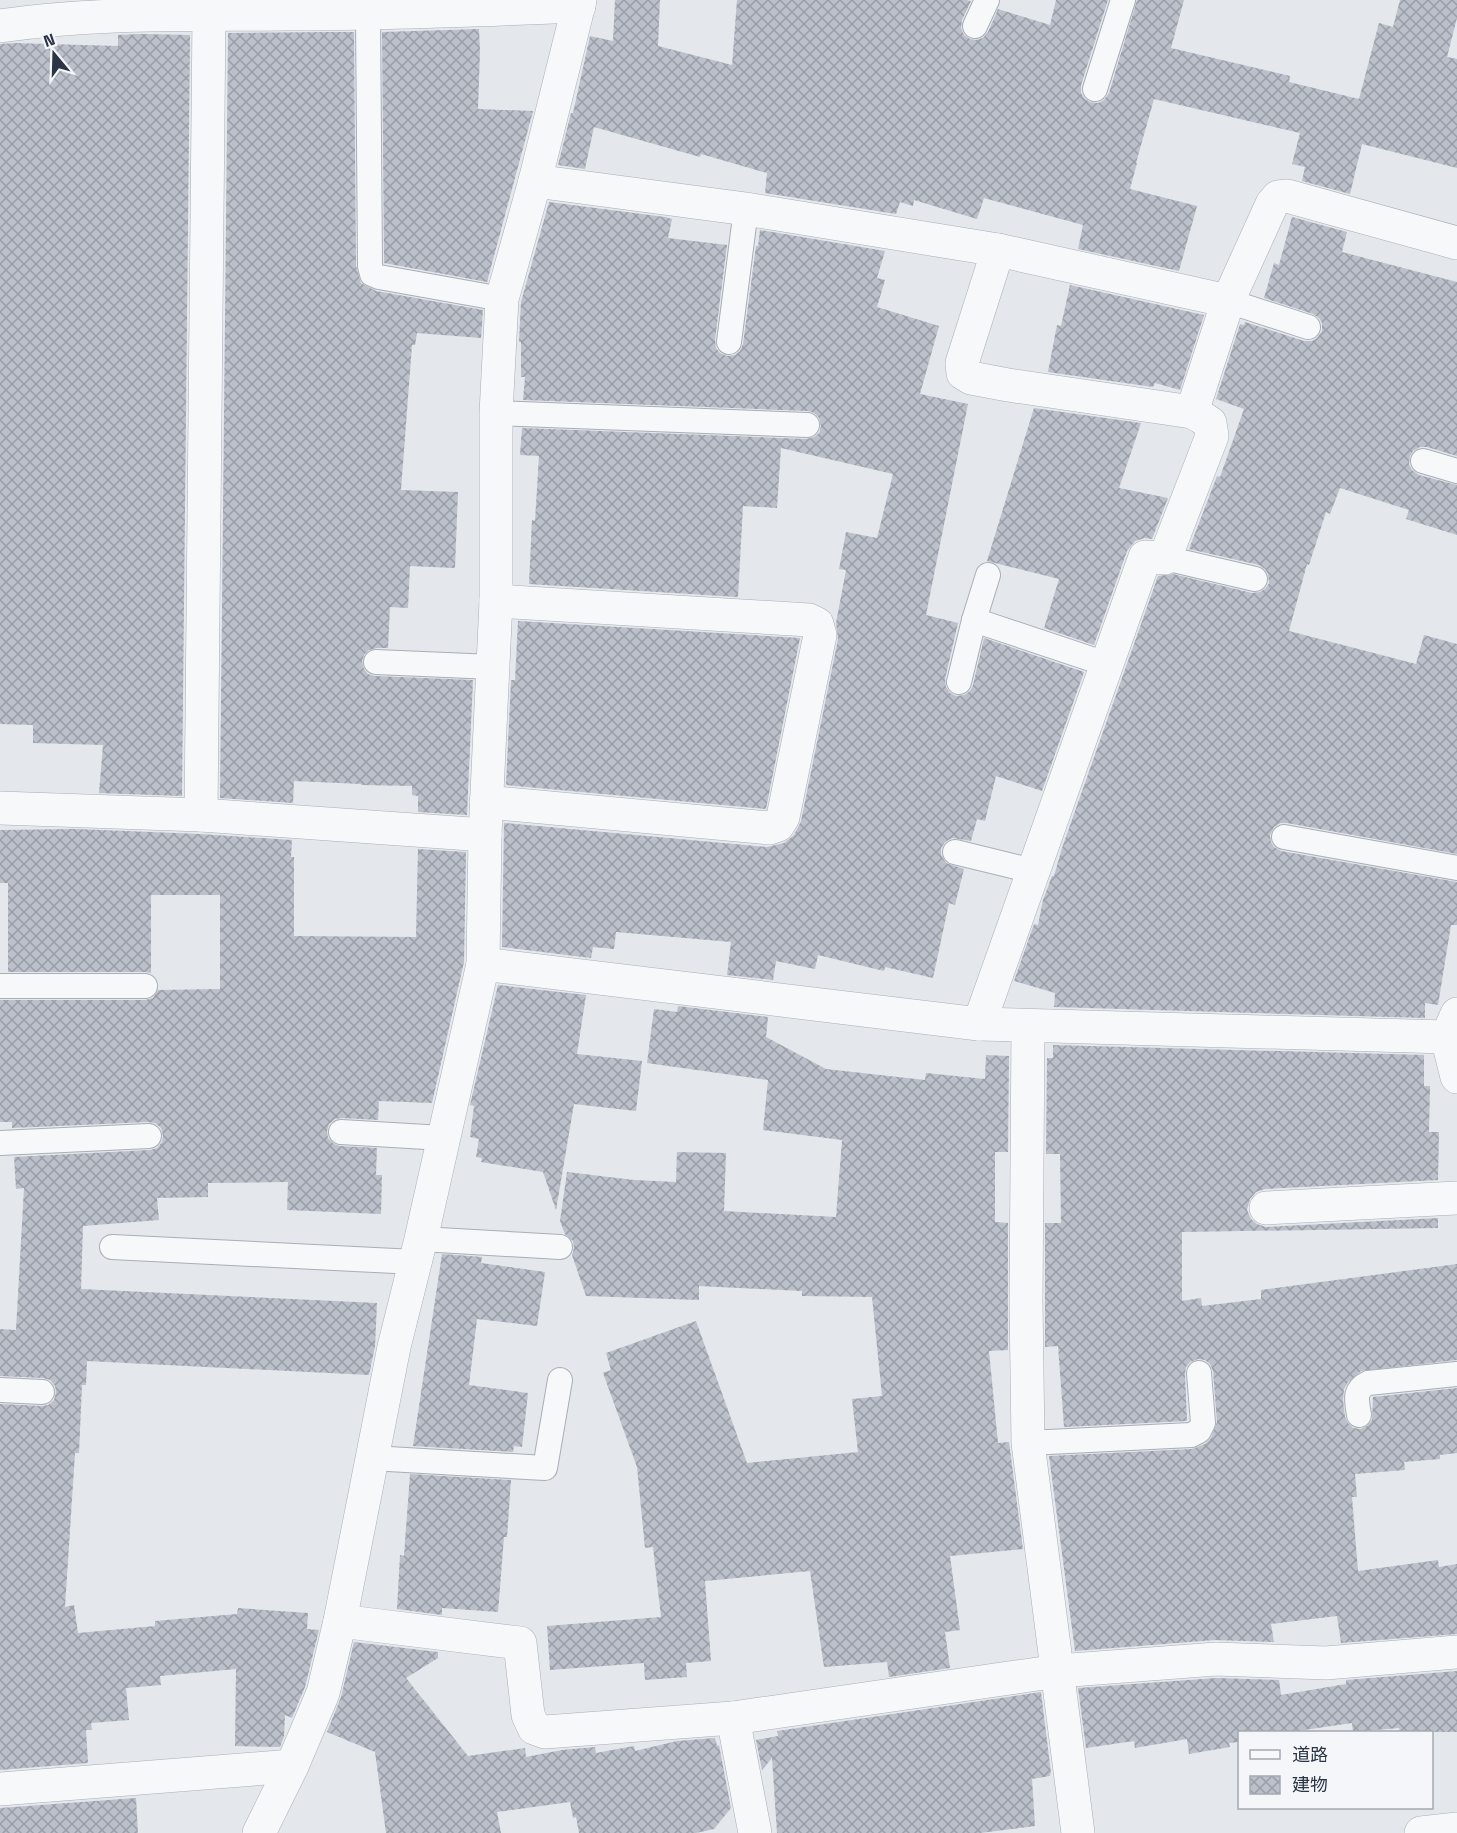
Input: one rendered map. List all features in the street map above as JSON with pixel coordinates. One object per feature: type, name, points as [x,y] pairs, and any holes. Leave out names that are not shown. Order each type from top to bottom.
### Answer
[{"type":"street","points":[[0,26],[135,8],[209,15],[368,14],[579,3],[535,181],[502,298],[496,413],[496,601],[486,802],[483,963],[394,1347],[340,1622],[323,1693],[292,1766],[259,1833]]},
{"type":"street","points":[[201,815],[209,15]]},
{"type":"street","points":[[535,181],[746,209],[998,250],[1228,301]]},
{"type":"street","points":[[1192,412],[1228,301],[1272,204],[1278,197],[1287,196],[1457,243]]},
{"type":"street","points":[[979,1024],[1145,557],[1165,558],[1212,436],[1210,423],[1192,412],[1008,385],[971,378],[963,373],[962,363],[998,250]]},
{"type":"street","points":[[486,802],[769,828],[778,825],[783,817],[820,635],[817,624],[808,620],[496,601]]},
{"type":"street","points":[[0,808],[201,815],[485,835]]},
{"type":"street","points":[[483,963],[979,1024],[1452,1026],[1457,1077]]},
{"type":"street","points":[[1028,1026],[1026,1302],[1029,1443],[1078,1833]]},
{"type":"street","points":[[1266,1208],[1457,1198]]},
{"type":"street","points":[[340,1622],[520,1643],[528,1715],[534,1728],[545,1732],[733,1718],[1058,1671],[1216,1659],[1326,1663],[1457,1652]]},
{"type":"street","points":[[733,1718],[755,1833]]},
{"type":"street","points":[[0,1789],[292,1766]]},
{"type":"street","points":[[1421,1833],[1457,1829]]},
{"type":"lane","points":[[975,26],[987,0]]},
{"type":"lane","points":[[1095,89],[1123,0]]},
{"type":"lane","points":[[368,14],[370,266],[372,274],[502,298]]},
{"type":"lane","points":[[729,342],[746,209]]},
{"type":"lane","points":[[1228,301],[1308,327]]},
{"type":"lane","points":[[496,413],[807,425]]},
{"type":"lane","points":[[1422,461],[1457,471]]},
{"type":"lane","points":[[1165,558],[1255,579]]},
{"type":"lane","points":[[959,682],[988,575]]},
{"type":"lane","points":[[974,620],[1106,663]]},
{"type":"lane","points":[[376,662],[493,667]]},
{"type":"lane","points":[[1284,837],[1457,868]]},
{"type":"lane","points":[[955,852],[1033,871]]},
{"type":"lane","points":[[0,986],[145,986]]},
{"type":"lane","points":[[341,1132],[443,1138]]},
{"type":"lane","points":[[0,1143],[149,1136]]},
{"type":"lane","points":[[112,1247],[418,1251],[560,1247]]},
{"type":"lane","points":[[1029,1443],[1191,1435],[1199,1431],[1203,1423],[1199,1373]]},
{"type":"lane","points":[[1359,1415],[1357,1393],[1361,1386],[1368,1383],[1457,1374]]},
{"type":"lane","points":[[371,1458],[545,1468],[560,1380]]},
{"type":"lane","points":[[0,1390],[42,1392]]},
{"type":"building","points":[[615,0],[660,0],[658,46],[732,65],[737,0],[966,0],[971,1],[962,20],[961,28],[964,35],[976,40],[983,38],[988,32],[998,9],[1050,25],[1056,0],[1108,0],[1081,85],[1081,93],[1085,99],[1098,103],[1104,100],[1109,93],[1137,0],[1184,0],[1171,48],[1290,76],[1289,82],[1359,99],[1379,23],[1393,27],[1400,0],[1457,0],[1457,18],[1447,57],[1457,59],[1457,168],[1362,144],[1350,194],[1302,181],[1305,167],[1292,164],[1300,133],[1154,99],[1130,189],[1197,206],[1179,271],[1078,249],[1083,225],[984,198],[977,219],[914,200],[913,206],[900,202],[896,214],[765,193],[767,173],[594,127],[585,169],[558,165],[571,113],[573,113],[590,36],[613,41]]},
{"type":"building","points":[[479,29],[478,109],[533,111],[487,282],[384,263],[382,32]]},
{"type":"building","points":[[354,32],[356,266],[361,283],[376,291],[483,310],[481,338],[417,333],[415,345],[412,345],[401,490],[458,492],[455,568],[410,566],[408,608],[390,607],[388,648],[369,650],[362,662],[368,674],[375,676],[473,680],[467,815],[418,812],[418,796],[412,795],[412,786],[294,781],[293,803],[220,798],[228,33]]},
{"type":"building","points":[[118,35],[190,35],[182,796],[99,793],[103,745],[33,743],[33,725],[0,724],[0,44],[118,46]]},
{"type":"building","points":[[549,202],[665,217],[672,219],[668,238],[727,245],[715,340],[716,348],[727,356],[735,355],[743,344],[760,230],[885,251],[877,278],[885,280],[877,307],[939,326],[920,394],[968,404],[926,615],[958,623],[945,679],[946,687],[956,696],[970,691],[984,638],[1084,672],[1042,791],[996,776],[985,821],[977,819],[971,841],[952,838],[941,848],[941,855],[946,863],[964,869],[955,905],[949,903],[933,978],[885,967],[884,971],[818,955],[815,969],[776,961],[773,980],[727,975],[731,942],[616,932],[614,949],[593,947],[591,958],[502,947],[504,823],[767,847],[784,843],[794,835],[801,821],[838,639],[836,623],[846,570],[839,569],[846,532],[877,538],[893,474],[781,448],[777,508],[743,506],[738,597],[529,584],[532,520],[535,521],[539,456],[520,455],[522,428],[806,439],[819,433],[821,426],[819,418],[808,411],[523,400],[525,377],[521,377],[521,342],[519,342],[521,302]]},
{"type":"building","points":[[1292,217],[1347,232],[1342,252],[1457,282],[1457,456],[1420,447],[1413,451],[1409,464],[1412,470],[1419,475],[1457,485],[1457,535],[1406,519],[1409,510],[1340,488],[1330,514],[1326,512],[1309,565],[1307,564],[1289,631],[1416,664],[1424,635],[1457,644],[1457,854],[1287,823],[1280,823],[1274,827],[1270,835],[1274,847],[1281,851],[1457,882],[1457,925],[1451,925],[1438,1005],[1425,1003],[1425,1018],[1054,1007],[1055,993],[1014,981],[1034,924],[1038,925],[1043,900],[1052,876],[1054,876],[1158,576],[1173,574],[1252,593],[1260,592],[1269,583],[1268,574],[1259,565],[1189,549],[1217,476],[1220,477],[1244,409],[1216,399],[1240,324],[1244,325],[1245,322],[1304,341],[1312,341],[1322,331],[1322,323],[1313,314],[1264,298],[1274,263],[1279,265]]},
{"type":"building","points":[[1070,285],[1204,315],[1180,390],[1155,383],[1153,387],[1048,372],[1057,325],[1061,326]]},
{"type":"building","points":[[1034,408],[1141,423],[1119,488],[1168,498],[1152,539],[1145,538],[1135,541],[1127,551],[1094,645],[1044,628],[1059,579],[987,561]]},
{"type":"building","points":[[518,621],[800,638],[766,809],[506,785],[511,680],[515,680]]},
{"type":"building","points":[[76,829],[292,840],[294,936],[416,937],[418,849],[466,852],[464,962],[432,1103],[379,1101],[378,1120],[342,1118],[335,1119],[329,1124],[328,1138],[334,1144],[377,1148],[376,1175],[382,1175],[381,1214],[287,1210],[288,1182],[208,1183],[208,1197],[157,1198],[159,1220],[83,1226],[81,1289],[377,1303],[375,1346],[369,1375],[87,1361],[86,1385],[82,1385],[79,1453],[75,1453],[65,1607],[74,1605],[78,1633],[155,1626],[155,1621],[237,1614],[238,1608],[308,1613],[307,1629],[319,1630],[305,1687],[292,1718],[285,1715],[284,1736],[280,1747],[235,1746],[236,1669],[160,1676],[161,1685],[126,1688],[129,1720],[91,1723],[92,1730],[86,1730],[88,1763],[0,1770],[0,1404],[48,1405],[54,1400],[56,1392],[50,1380],[43,1378],[0,1376],[0,1329],[16,1330],[24,1188],[16,1189],[14,1157],[150,1150],[157,1148],[163,1136],[161,1128],[155,1123],[148,1122],[12,1128],[12,1122],[0,1122],[0,1000],[145,1000],[153,998],[158,990],[220,989],[220,895],[151,895],[151,973],[8,972],[8,883],[0,883],[0,830]]},
{"type":"building","points":[[498,985],[586,995],[577,1054],[642,1061],[636,1111],[574,1104],[556,1210],[543,1172],[481,1162],[482,1158],[476,1157],[479,1139],[470,1137],[474,1106],[470,1105]]},
{"type":"building","points":[[678,1006],[768,1017],[766,1037],[826,1069],[925,1080],[926,1073],[985,1079],[986,1055],[1009,1056],[1008,1152],[995,1152],[995,1222],[1008,1223],[1008,1350],[989,1351],[998,1443],[1009,1442],[1023,1549],[950,1556],[960,1630],[945,1632],[950,1668],[889,1677],[887,1662],[824,1667],[810,1571],[705,1581],[711,1661],[686,1663],[687,1677],[645,1680],[644,1663],[550,1670],[547,1626],[661,1617],[653,1547],[645,1548],[637,1467],[603,1373],[611,1370],[606,1353],[696,1321],[747,1463],[858,1452],[852,1399],[882,1396],[872,1297],[802,1296],[802,1291],[699,1286],[699,1300],[586,1296],[572,1255],[573,1241],[565,1234],[560,1221],[567,1172],[634,1180],[676,1182],[677,1152],[726,1153],[724,1211],[836,1217],[842,1140],[763,1130],[768,1080],[647,1063],[654,1009],[677,1012]]},
{"type":"building","points":[[1053,1045],[1424,1055],[1424,1086],[1430,1086],[1429,1132],[1439,1132],[1438,1180],[1265,1189],[1256,1192],[1250,1199],[1247,1210],[1251,1219],[1266,1227],[1438,1218],[1438,1228],[1182,1232],[1182,1301],[1201,1298],[1202,1306],[1261,1299],[1261,1290],[1457,1264],[1457,1360],[1361,1371],[1348,1382],[1344,1389],[1343,1400],[1348,1423],[1353,1428],[1361,1429],[1372,1420],[1373,1397],[1457,1388],[1457,1453],[1440,1455],[1440,1459],[1404,1462],[1405,1470],[1355,1474],[1357,1497],[1352,1497],[1358,1571],[1438,1560],[1439,1567],[1457,1564],[1457,1634],[1341,1643],[1337,1616],[1271,1624],[1274,1642],[1215,1640],[1075,1651],[1049,1456],[1192,1449],[1205,1444],[1211,1438],[1217,1422],[1213,1371],[1205,1360],[1198,1359],[1190,1362],[1186,1367],[1187,1421],[1064,1427],[1058,1346],[1045,1347],[1045,1223],[1061,1223],[1060,1154],[1046,1154],[1047,1058],[1053,1058]]},
{"type":"building","points":[[442,1254],[482,1257],[481,1263],[545,1272],[537,1326],[477,1319],[469,1385],[528,1393],[522,1447],[514,1446],[513,1452],[413,1446]]},
{"type":"building","points":[[410,1474],[511,1480],[498,1612],[442,1608],[442,1615],[397,1609],[400,1555],[404,1556]]},
{"type":"building","points":[[354,1642],[438,1652],[438,1658],[406,1678],[468,1756],[525,1748],[526,1757],[595,1747],[596,1753],[634,1746],[635,1751],[677,1741],[715,1738],[717,1746],[719,1745],[731,1808],[714,1829],[696,1833],[579,1833],[570,1802],[497,1812],[501,1833],[386,1833],[375,1752],[327,1732],[341,1697]]},
{"type":"building","points":[[1457,1671],[1457,1732],[1400,1731],[1399,1728],[1353,1731],[1352,1723],[1297,1731],[1238,1731],[1238,1742],[1229,1743],[1230,1747],[1189,1754],[1187,1739],[1135,1748],[1134,1741],[1086,1748],[1078,1688],[1216,1678],[1279,1680],[1281,1695],[1346,1684],[1346,1680]]},
{"type":"building","points":[[1041,1692],[1051,1773],[1050,1776],[1032,1779],[1035,1826],[980,1833],[777,1833],[772,1758],[762,1770],[756,1740],[778,1736],[777,1731]]},
{"type":"building","points":[[136,1798],[138,1833],[0,1833],[0,1808]]}]
